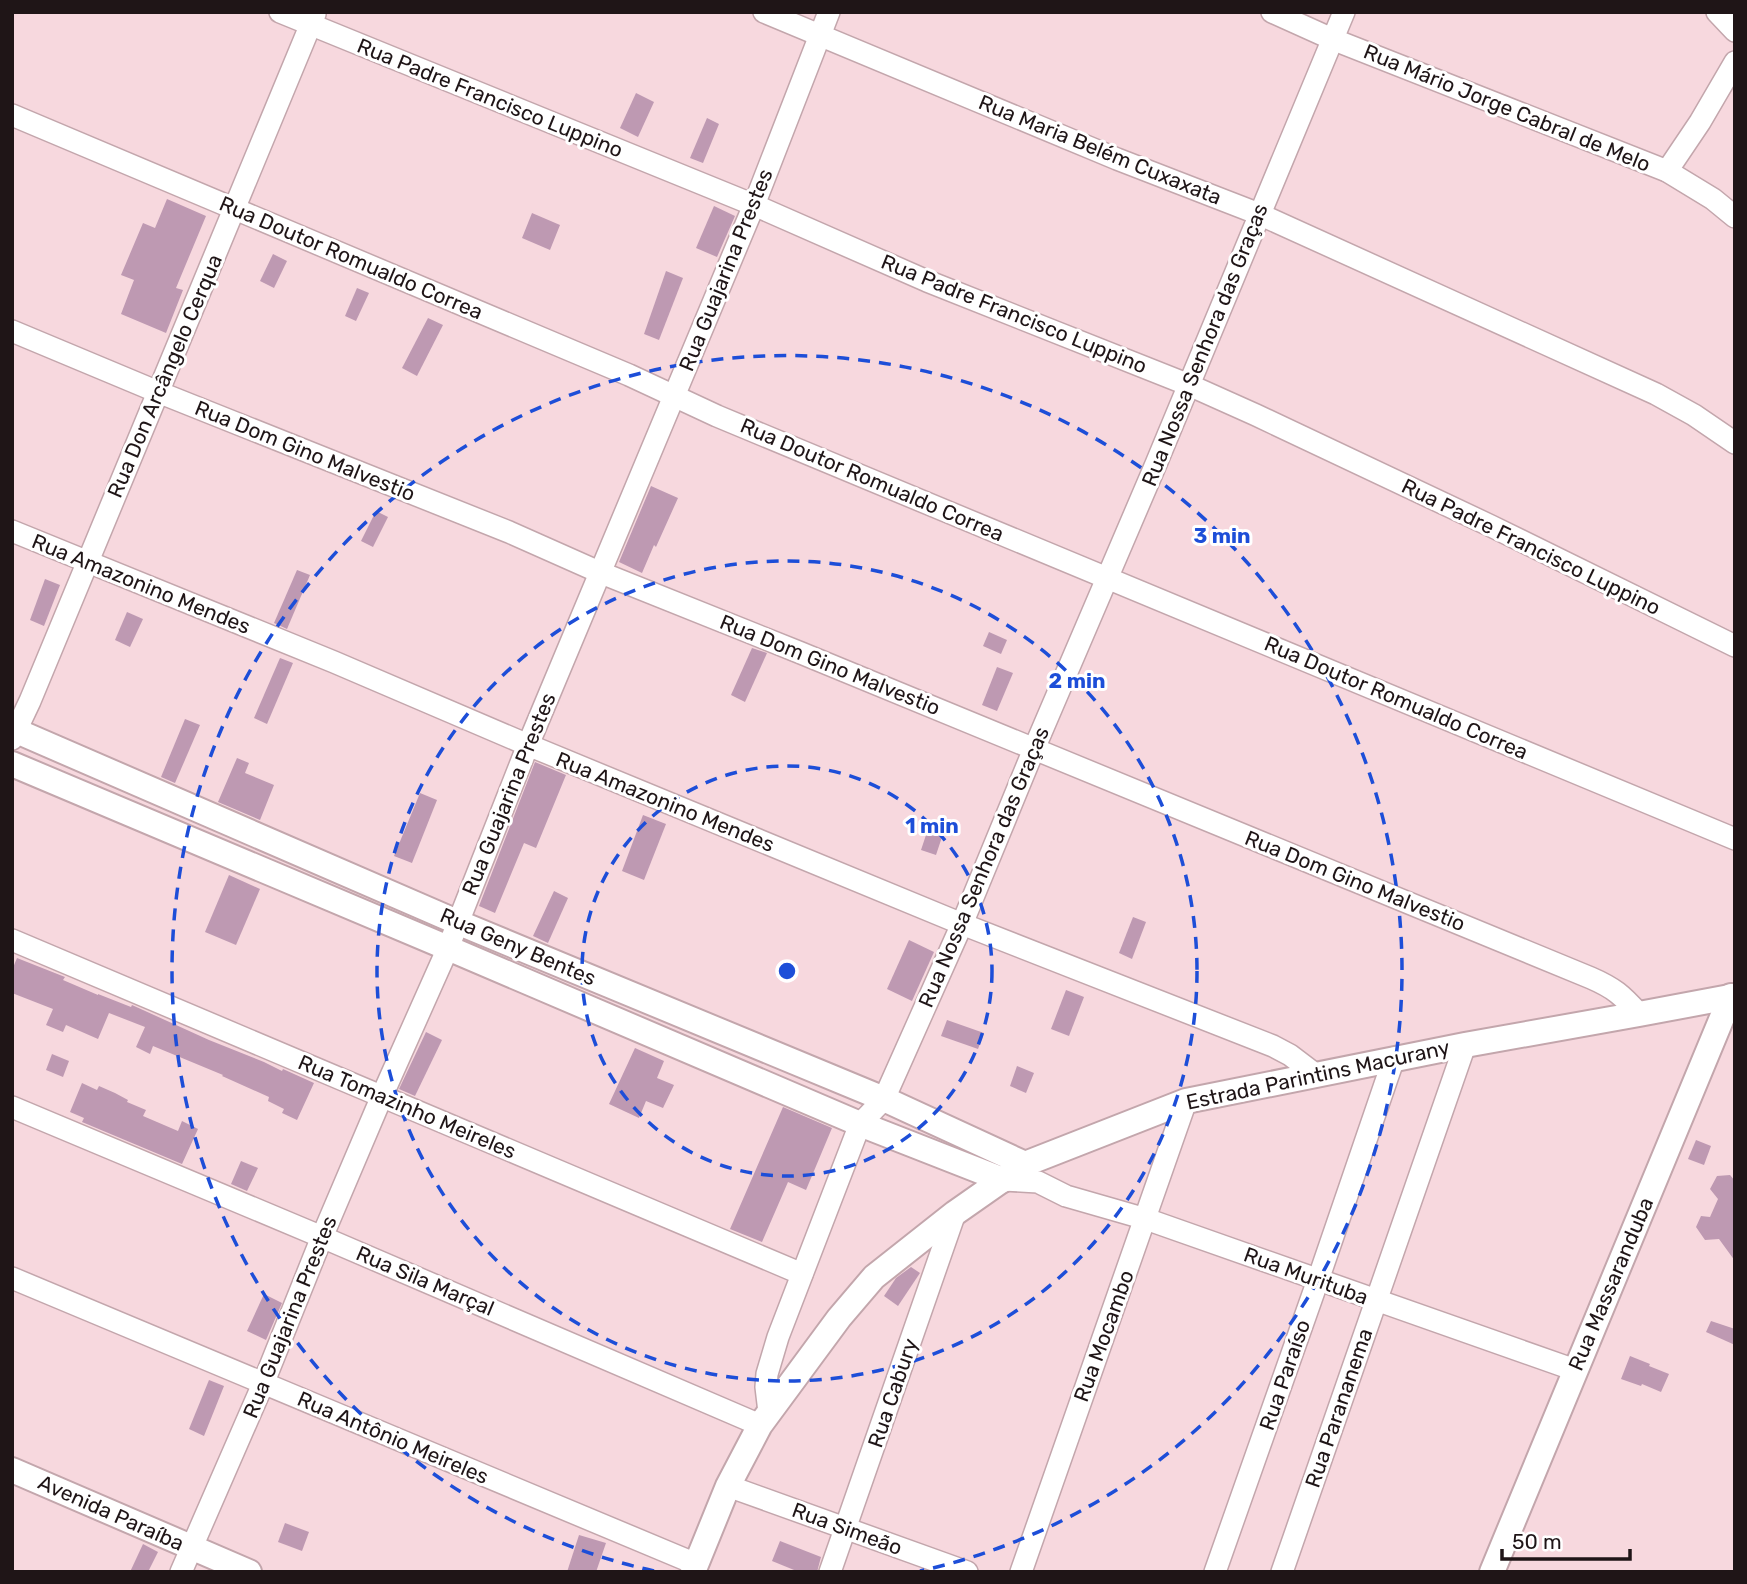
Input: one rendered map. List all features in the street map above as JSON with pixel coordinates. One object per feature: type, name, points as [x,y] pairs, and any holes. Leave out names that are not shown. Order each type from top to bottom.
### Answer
[{"type":"street","name":"Rua Padre Francisco Luppino","points":[[280,12],[313,18],[927,281],[1189,385],[1479,520],[1735,646]]},
{"type":"street","name":"Rua Maria Belém Cuxaxata","points":[[764,12],[1117,159],[1259,214],[1656,394],[1694,415],[1735,443]]},
{"type":"street","name":"Rua Guajarina Prestes","points":[[181,1572],[447,948],[527,745],[754,205],[829,12]]},
{"type":"street","name":"Rua Mário Jorge Cabral de Melo","points":[[1272,12],[1667,170],[1713,199],[1735,217]]},
{"type":"street","name":"Rua Nossa Senhora das Graças","points":[[764,1418],[767,1374],[778,1337],[860,1124],[884,1099],[962,924],[1344,12]]},
{"type":"street","points":[[1717,12],[1735,32]]},
{"type":"street","name":"Rua Don Arcângelo Cerqua","points":[[14,733],[313,18]]},
{"type":"street","points":[[1667,170],[1700,122],[1735,62]]},
{"type":"street","name":"Rua Doutor Romualdo Correa","points":[[12,116],[629,374],[717,416],[1735,839]]},
{"type":"street","name":"Rua Dom Gino Malvestio","points":[[12,331],[509,532],[599,572],[1591,978],[1623,996],[1639,1014]]},
{"type":"street","name":"Rua Amazonino Mendes","points":[[12,531],[962,924],[1273,1045],[1315,1074]]},
{"type":"street","name":"Rua Geny Bentes","points":[[14,733],[457,922],[884,1099],[1032,1173]]},
{"type":"street","name":"Rua Geny Bentes","points":[[12,764],[860,1124],[1003,1180]]},
{"type":"street","name":"Rua Tomazinho Meireles","points":[[12,940],[802,1274]]},
{"type":"street","name":"Estrada Parintins Macurany","points":[[694,1568],[728,1486],[764,1418],[839,1318],[874,1277],[955,1213],[1003,1180],[1032,1173],[1186,1101],[1394,1058],[1733,996]]},
{"type":"street","name":"Rua Massaranduba","points":[[1492,1572],[1733,996]]},
{"type":"street","name":"Rua Parananema","points":[[1282,1572],[1465,1045]]},
{"type":"street","name":"Rua Paraíso","points":[[1215,1572],[1394,1058]]},
{"type":"street","name":"Rua Mocambo","points":[[1021,1572],[1186,1101]]},
{"type":"street","name":"Rua Sila Marçal","points":[[12,1107],[764,1418]]},
{"type":"street","name":"Rua Murituba","points":[[1032,1173],[1066,1196],[1146,1219],[1575,1370]]},
{"type":"street","name":"Rua Cabury","points":[[830,1572],[955,1213]]},
{"type":"street","name":"Rua Antônio Meireles","points":[[12,1278],[694,1568]]},
{"type":"street","name":"Avenida Paraíba","points":[[12,1470],[249,1572]]},
{"type":"street","name":"Rua Simeão","points":[[728,1486],[967,1572]]},
{"type":"building","points":[[636,93],[654,102],[638,137],[620,128]]},
{"type":"building","points":[[707,118],[719,124],[703,163],[690,158]]},
{"type":"building","points":[[167,199],[206,216],[176,288],[183,290],[166,333],[121,314],[134,280],[121,275],[143,223],[155,228]]},
{"type":"building","points":[[714,206],[735,216],[717,257],[696,248]]},
{"type":"building","points":[[532,213],[560,225],[550,250],[522,238]]},
{"type":"building","points":[[273,254],[287,261],[274,288],[260,281]]},
{"type":"building","points":[[666,271],[683,278],[659,340],[644,334]]},
{"type":"building","points":[[357,288],[369,293],[356,321],[345,316]]},
{"type":"building","points":[[428,318],[443,325],[417,376],[402,368]]},
{"type":"building","points":[[651,486],[678,498],[642,573],[619,562]]},
{"type":"building","points":[[376,511],[388,517],[373,547],[361,541]]},
{"type":"building","points":[[297,570],[310,575],[287,629],[274,623]]},
{"type":"building","points":[[45,579],[60,585],[44,626],[30,620]]},
{"type":"building","points":[[127,612],[143,619],[130,647],[115,640]]},
{"type":"building","points":[[989,632],[1007,640],[1001,654],[983,646]]},
{"type":"building","points":[[752,648],[767,653],[745,702],[731,695]]},
{"type":"building","points":[[280,658],[293,663],[267,724],[254,718]]},
{"type":"building","points":[[997,667],[1013,673],[997,711],[982,705]]},
{"type":"building","points":[[185,719],[200,725],[175,783],[161,777]]},
{"type":"building","points":[[237,758],[249,763],[245,773],[274,785],[260,820],[218,802]]},
{"type":"building","points":[[535,762],[566,775],[536,848],[524,843],[495,913],[479,906]]},
{"type":"building","points":[[420,793],[437,800],[412,863],[394,856]]},
{"type":"building","points":[[643,815],[666,824],[644,880],[622,871]]},
{"type":"building","points":[[931,820],[946,825],[936,855],[921,850]]},
{"type":"building","points":[[229,875],[260,889],[236,945],[205,932]]},
{"type":"building","points":[[554,891],[568,898],[548,943],[533,936]]},
{"type":"building","points":[[1133,917],[1146,922],[1132,959],[1119,953]]},
{"type":"building","points":[[909,940],[934,952],[912,1001],[887,989]]},
{"type":"building","points":[[17,958],[65,977],[63,980],[98,995],[131,1007],[132,1005],[314,1083],[297,1120],[282,1113],[284,1109],[268,1101],[269,1097],[223,1075],[153,1046],[150,1054],[136,1047],[145,1027],[109,1013],[98,1039],[66,1025],[63,1032],[46,1025],[53,1009],[12,993],[12,970]]},
{"type":"building","points":[[1066,990],[1084,997],[1069,1036],[1051,1029]]},
{"type":"building","points":[[947,1020],[984,1033],[978,1049],[941,1036]]},
{"type":"building","points":[[426,1032],[442,1040],[415,1096],[399,1089]]},
{"type":"building","points":[[635,1048],[664,1061],[657,1078],[674,1085],[663,1108],[646,1101],[639,1118],[609,1104]]},
{"type":"building","points":[[52,1054],[69,1061],[63,1077],[46,1070]]},
{"type":"building","points":[[1017,1066],[1034,1073],[1026,1093],[1010,1086]]},
{"type":"building","points":[[82,1083],[97,1090],[99,1086],[115,1093],[128,1100],[127,1102],[146,1110],[143,1116],[178,1131],[182,1121],[198,1129],[182,1164],[82,1122],[84,1118],[70,1112]]},
{"type":"building","points":[[783,1107],[832,1128],[806,1190],[788,1182],[762,1242],[730,1229]]},
{"type":"building","points":[[1696,1140],[1711,1146],[1704,1165],[1688,1159]]},
{"type":"building","points":[[241,1161],[258,1168],[247,1191],[231,1184]]},
{"type":"building","points":[[1730,1175],[1735,1181],[1735,1261],[1719,1239],[1705,1240],[1696,1227],[1701,1216],[1710,1217],[1718,1199],[1710,1189],[1717,1176]]},
{"type":"building","points":[[911,1267],[920,1273],[898,1306],[884,1296],[896,1278]]},
{"type":"building","points":[[264,1294],[282,1303],[266,1340],[247,1331]]},
{"type":"building","points":[[1711,1321],[1735,1329],[1735,1345],[1706,1332]]},
{"type":"building","points":[[1630,1356],[1669,1374],[1661,1392],[1621,1379]]},
{"type":"building","points":[[209,1380],[224,1386],[204,1436],[189,1429]]},
{"type":"building","points":[[285,1523],[309,1532],[302,1551],[278,1542]]},
{"type":"building","points":[[579,1535],[606,1543],[596,1572],[567,1572]]},
{"type":"building","points":[[780,1541],[821,1557],[817,1572],[799,1572],[772,1561]]},
{"type":"building","points":[[143,1544],[158,1552],[148,1572],[130,1572]]}]
